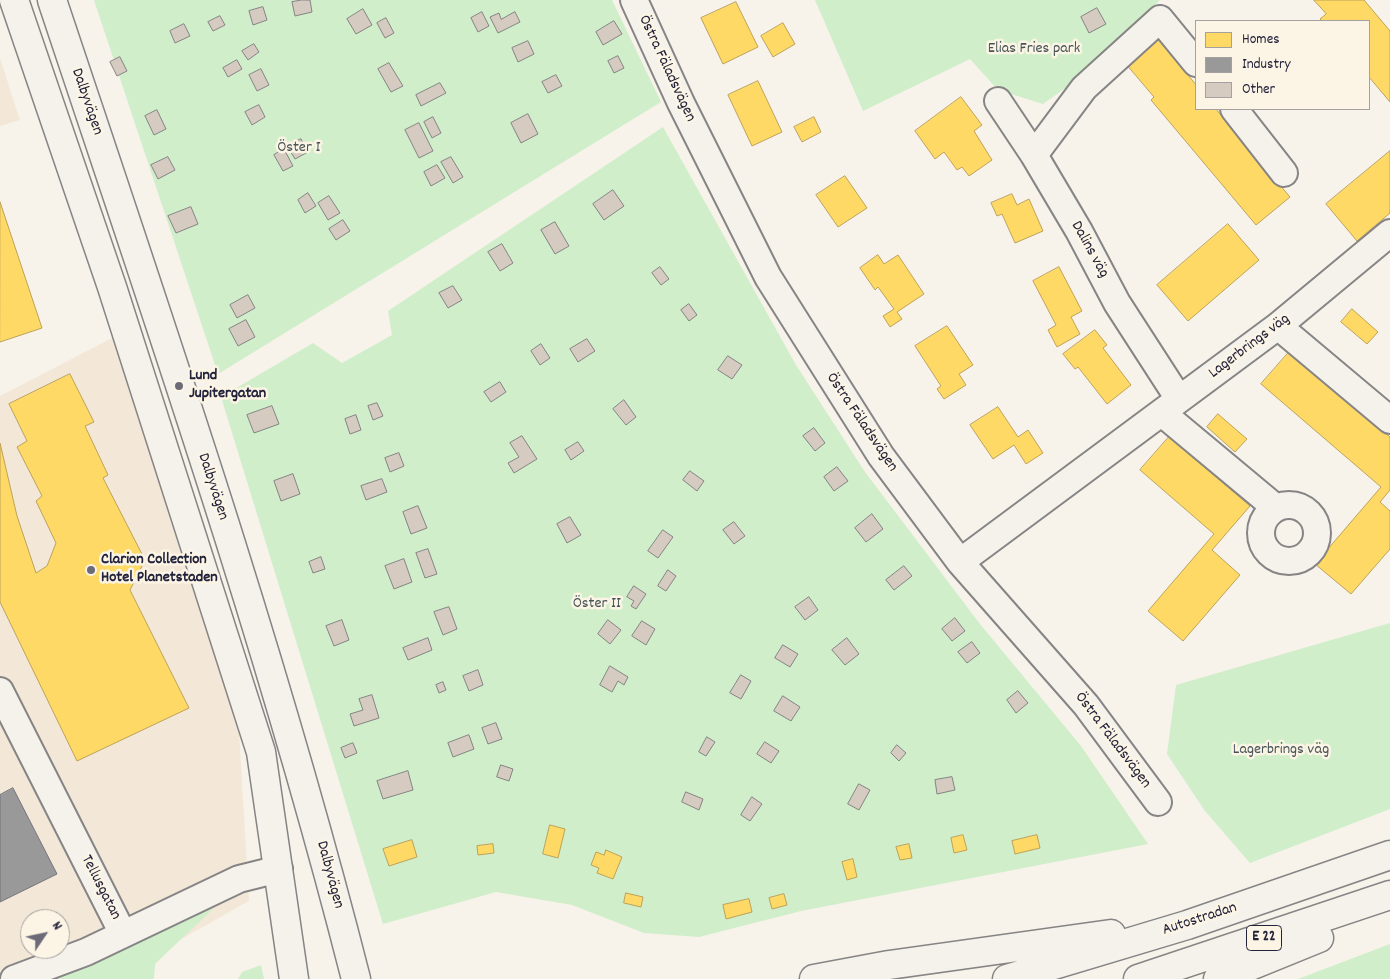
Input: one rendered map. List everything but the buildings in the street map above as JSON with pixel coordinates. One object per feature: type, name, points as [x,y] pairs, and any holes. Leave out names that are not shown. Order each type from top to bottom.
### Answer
[{"type":"main road","name":"Dalbyvägen","points":[[14,0],[107,271],[240,681],[260,752],[294,979]]},
{"type":"main road","name":"Dalbyvägen","points":[[52,0],[129,232],[304,780],[356,979]]},
{"type":"main road","name":"Autostradan","points":[[1007,979],[1187,924],[1390,855]]},
{"type":"main road","name":"E 22","points":[[1138,979],[1390,895]]},
{"type":"main road","points":[[1218,979],[1390,907]]},
{"type":"main road","points":[[814,979],[974,952],[1187,924]]},
{"type":"street","name":"Östra Fäladsvägen","points":[[634,0],[681,103],[768,277],[881,456],[960,562],[1086,704],[1158,802]]},
{"type":"street","points":[[1034,154],[1084,88],[1160,19],[1195,62]]},
{"type":"street","name":"Dalins väg","points":[[998,101],[1034,154],[1117,303],[1170,406],[1276,508]]},
{"type":"street","points":[[1235,110],[1284,173]]},
{"type":"street","name":"Lagerbrings väg","points":[[960,562],[1278,326],[1390,233]]},
{"type":"street","points":[[1278,326],[1390,420]]},
{"type":"street","name":"Tellusgatan","points":[[0,691],[123,934],[239,879],[279,869]]},
{"type":"street","points":[[14,979],[86,952],[123,934]]},
{"type":"shaded area","points":[[0,58],[20,120],[0,126]]},
{"type":"shaded area","points":[[114,337],[239,732],[249,901],[110,979],[0,979],[0,396]]},
{"type":"green space","name":"Öster I","points":[[94,0],[612,0],[661,102],[218,374]]},
{"type":"green space","name":"Elias Fries park","points":[[815,0],[1160,0],[1078,79],[1043,104],[998,90],[970,59],[863,111]]},
{"type":"green space","name":"Öster II","points":[[663,127],[796,365],[865,472],[980,624],[1081,746],[1148,844],[801,911],[699,937],[644,933],[572,905],[496,892],[383,924],[221,397],[313,343],[342,363],[392,335],[388,311]]},
{"type":"green space","name":"Lagerbrings väg","points":[[1390,623],[1390,809],[1250,863],[1205,811],[1167,754],[1176,685]]},
{"type":"green space","points":[[218,904],[155,964],[154,979],[55,979],[91,965],[138,939]]},
{"type":"green space","points":[[1390,944],[1390,979],[1298,979]]},
{"type":"green space","points":[[261,965],[264,979],[238,979],[242,972]]},
{"type":"place","name":"Lund Jupitergatan","points":[[179,386]]},
{"type":"place","name":"Clarion Collection Hotel Planetstaden","points":[[91,570]]}]
